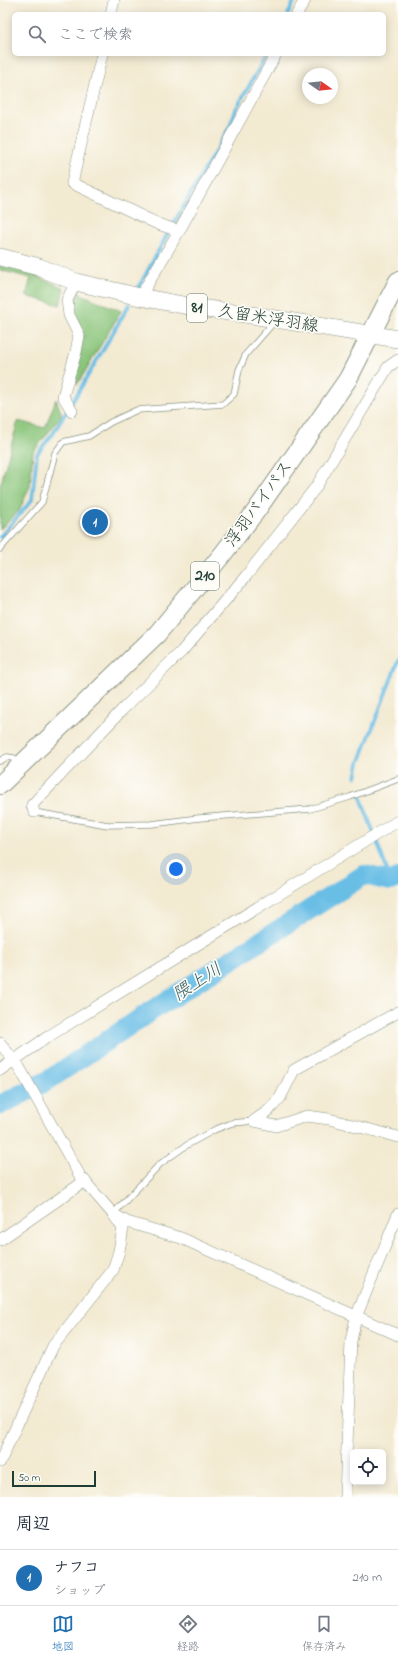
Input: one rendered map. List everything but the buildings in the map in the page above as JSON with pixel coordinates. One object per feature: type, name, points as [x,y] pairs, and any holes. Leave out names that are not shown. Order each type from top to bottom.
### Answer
[{"type":"highway","name":"浮羽バイパス","points":[[0,785],[157,634],[222,555],[256,511],[348,379],[398,281]]},
{"type":"main road","name":"久留米浮羽線","points":[[0,257],[39,267],[76,282],[140,297],[398,339]]},
{"type":"street","points":[[111,12],[114,0]]},
{"type":"street","points":[[298,12],[305,0]]},
{"type":"street","points":[[102,56],[72,183],[158,224],[179,231]]},
{"type":"street","points":[[140,297],[179,231],[275,56]]},
{"type":"street","points":[[69,407],[63,396],[76,352],[79,335],[69,315],[67,300],[76,282]]},
{"type":"street","points":[[34,812],[32,806],[101,732],[182,651],[246,576],[316,487],[388,367],[398,360]]},
{"type":"street","points":[[0,1070],[16,1064],[62,1028],[398,821]]},
{"type":"street","points":[[254,1121],[268,1111],[280,1098],[294,1070],[398,1012]]},
{"type":"street","points":[[0,1043],[16,1064],[82,1178],[123,1228],[119,1251],[113,1270],[53,1346],[0,1462]]},
{"type":"street","points":[[254,1121],[276,1126],[307,1116],[330,1119],[398,1137]]},
{"type":"street","points":[[0,1240],[82,1178]]},
{"type":"street","points":[[113,1214],[127,1222],[181,1238],[398,1335]]},
{"type":"street","points":[[345,1497],[351,1341],[356,1317],[398,1214]]},
{"type":"lane","points":[[0,549],[42,502],[55,453],[63,442],[89,436],[111,422],[137,410],[223,404],[234,394],[239,370],[246,354],[275,320]]},
{"type":"lane","points":[[0,761],[7,757],[14,758],[20,765]]},
{"type":"lane","points":[[34,812],[108,825],[152,824],[310,809],[350,797],[398,779]]},
{"type":"lane","points":[[113,1214],[160,1164],[188,1145],[214,1130],[232,1123],[254,1121]]},
{"type":"green space","points":[[0,264],[29,273],[64,288],[60,305],[26,296],[31,278],[0,270]]},
{"type":"green space","points":[[76,292],[121,311],[77,385],[75,375],[84,336],[72,306]]},
{"type":"green space","points":[[56,399],[62,415],[33,452],[30,486],[19,511],[0,529],[0,486],[18,421],[45,428]]},
{"type":"waterway","points":[[289,12],[295,0]]},
{"type":"waterway","points":[[136,292],[168,233],[229,128],[236,109],[266,56]]},
{"type":"waterway","points":[[0,537],[32,500],[37,454],[54,432],[129,305]]},
{"type":"waterway","points":[[356,777],[359,763],[398,661]]},
{"type":"waterway","points":[[360,795],[391,881]]},
{"type":"waterway","name":"隈上川","points":[[0,1105],[47,1081],[151,1011],[364,875],[391,881],[398,878]]},
{"type":"place","name":"ナフコ","points":[[95,522]]}]
